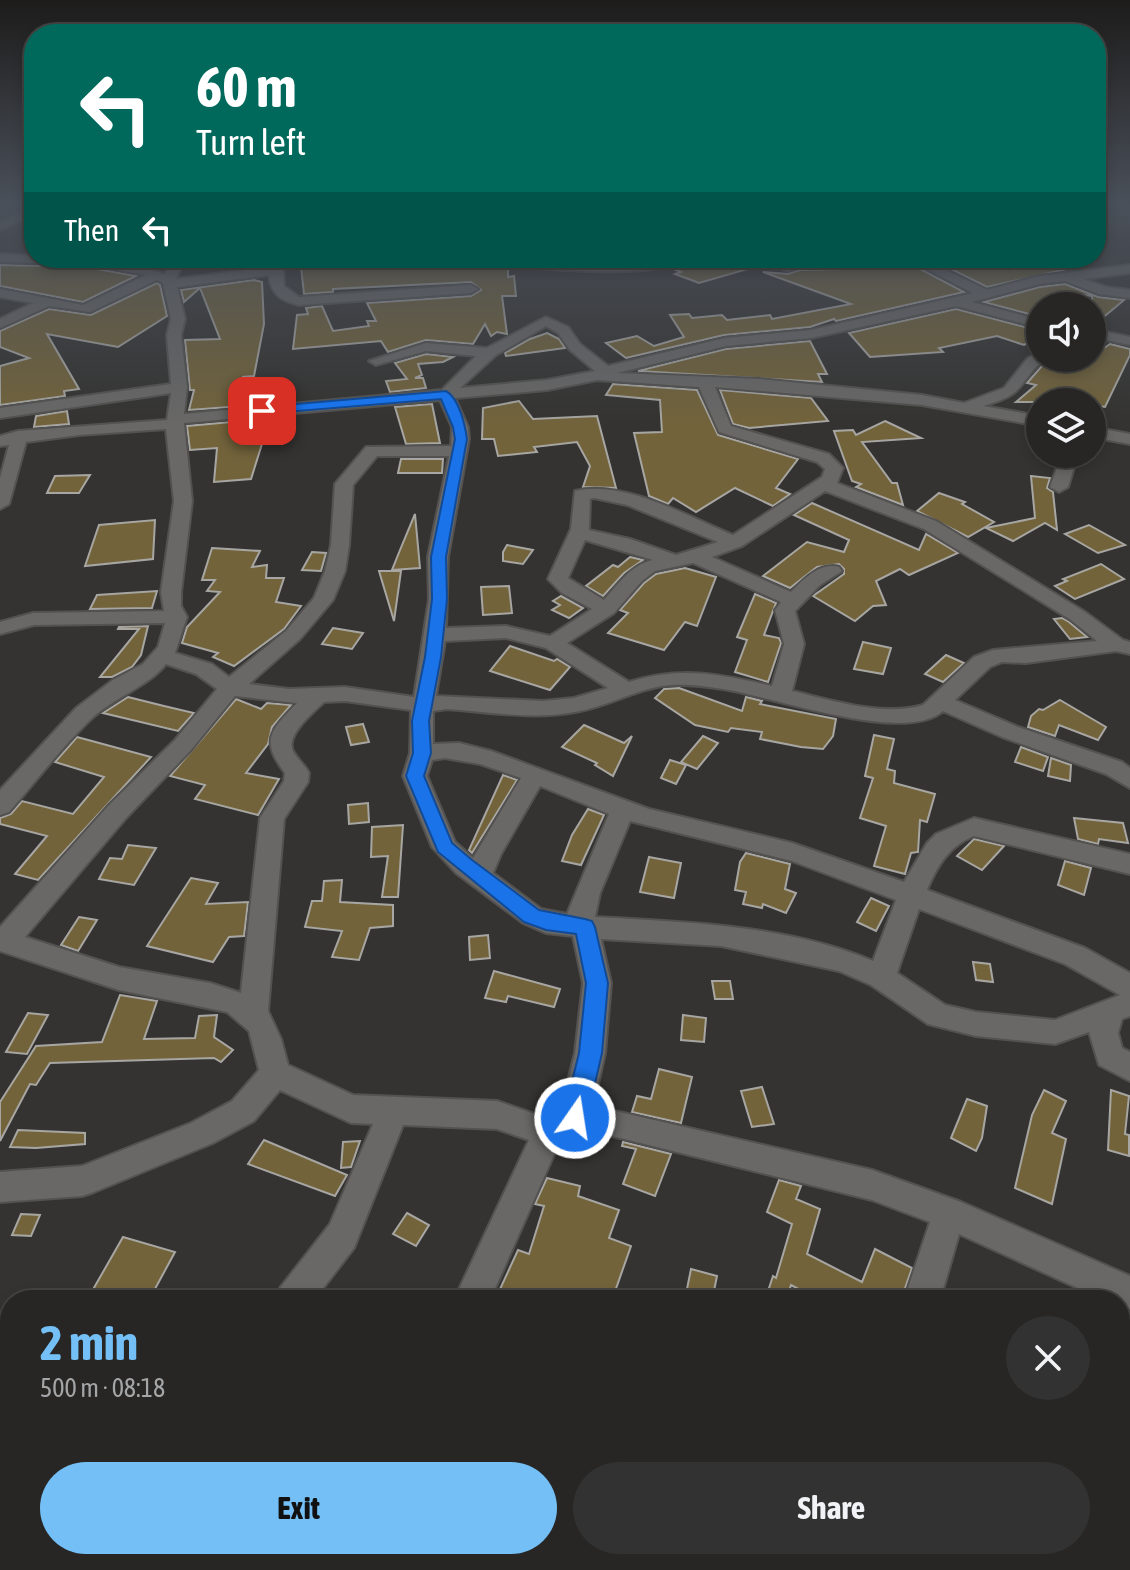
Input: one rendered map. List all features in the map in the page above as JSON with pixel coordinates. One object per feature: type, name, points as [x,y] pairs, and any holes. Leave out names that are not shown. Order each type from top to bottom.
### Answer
[{"type":"street","points":[[0,293],[85,309],[173,279]]},
{"type":"street","points":[[276,279],[280,293],[299,301],[471,289]]},
{"type":"street","points":[[955,279],[987,295]]},
{"type":"street","points":[[0,441],[18,436],[532,387],[602,374],[633,362],[666,358],[725,342],[811,334],[1047,279]]},
{"type":"street","points":[[1074,279],[1104,291],[1130,294]]},
{"type":"street","points":[[0,806],[84,713],[121,685],[151,669],[168,648],[177,617],[171,606],[171,592],[183,501],[174,432],[179,387],[174,343],[178,319],[165,280]]},
{"type":"street","points":[[0,324],[49,301]]},
{"type":"street","points":[[958,302],[1026,320]]},
{"type":"street","points":[[446,395],[488,353],[546,321],[563,330],[602,374],[637,380],[705,380],[968,406],[1026,418]]},
{"type":"street","points":[[1106,336],[1130,341]]},
{"type":"street","points":[[376,361],[426,347],[488,353]]},
{"type":"street","points":[[968,406],[1002,395],[1017,385],[1026,370]]},
{"type":"street","points":[[553,643],[607,609],[635,577],[649,567],[695,557],[735,542],[830,480],[834,468],[823,458],[725,429],[705,380]]},
{"type":"street","points":[[0,413],[179,387]]},
{"type":"street","points":[[446,395],[460,427],[461,439],[438,557],[439,599],[423,705],[422,753],[415,776],[445,847],[479,877],[532,916],[546,922],[721,935],[844,961],[881,977],[938,1015],[976,1024],[1055,1032],[1084,1019],[1119,1009]]},
{"type":"street","points":[[1106,435],[1130,439]]},
{"type":"street","points":[[0,504],[17,453],[18,436]]},
{"type":"street","points":[[253,1013],[233,1001],[139,984],[38,956],[2,940],[23,923],[127,802],[183,745],[230,688],[293,635],[323,600],[335,571],[340,545],[344,484],[372,451],[458,451]]},
{"type":"street","points":[[1059,487],[1065,468]]},
{"type":"street","points":[[823,484],[930,525],[1123,647]]},
{"type":"street","points":[[607,609],[569,589],[558,579],[578,533],[581,495],[591,493],[665,513],[735,542]]},
{"type":"street","points":[[578,533],[623,543],[670,560]]},
{"type":"street","points":[[695,557],[793,600]]},
{"type":"street","points":[[780,695],[794,644],[785,610],[813,581],[832,571]]},
{"type":"street","points":[[0,628],[33,619],[177,617]]},
{"type":"street","points":[[435,635],[506,632],[553,643],[625,689]]},
{"type":"street","points":[[161,656],[204,669],[230,688],[317,696],[345,694],[423,705],[447,702],[543,708],[575,705],[661,679],[690,678],[725,682],[830,707],[890,716],[918,714],[941,702],[982,662],[1000,655],[1026,656],[1123,647]]},
{"type":"street","points":[[275,1073],[268,1044],[253,1013],[272,818],[296,782],[297,773],[281,751],[281,741],[292,722],[317,696]]},
{"type":"street","points":[[941,702],[1010,732],[1114,768],[1130,780]]},
{"type":"street","points":[[422,753],[456,750],[535,774],[623,810],[746,842],[778,847],[1075,956],[1130,987]]},
{"type":"street","points":[[479,877],[488,853],[535,774]]},
{"type":"street","points":[[477,1290],[561,1125],[590,1053],[597,983],[580,914],[623,810]]},
{"type":"street","points":[[881,977],[913,894],[942,843],[960,831],[974,827],[1130,864]]},
{"type":"street","points":[[1119,1009],[1103,1033],[1110,1056],[1130,1068]]},
{"type":"street","points":[[275,1073],[351,1109],[497,1115],[561,1125],[608,1121],[716,1149],[829,1173],[949,1213],[1121,1290]]},
{"type":"street","points":[[0,1187],[82,1181],[188,1139],[243,1111],[275,1073]]},
{"type":"street","points":[[300,1290],[342,1236],[394,1110]]},
{"type":"street","points":[[925,1290],[949,1213]]},
{"type":"building","points":[[0,279],[129,279],[83,302],[0,286]]},
{"type":"building","points":[[302,279],[514,279],[516,296],[502,296],[507,334],[497,332],[491,336],[485,324],[473,344],[426,340],[388,352],[381,341],[293,349],[297,315],[308,314],[306,308],[322,306],[333,331],[369,326],[367,321],[376,321],[367,303],[471,296],[481,290],[471,282],[333,289],[333,292],[304,294]]},
{"type":"building","points":[[689,279],[712,279],[699,283]]},
{"type":"building","points":[[783,279],[940,279],[964,292],[834,319],[810,327],[724,335],[626,358],[606,343],[637,336],[654,346],[684,337],[670,315],[689,314],[692,318],[722,315],[727,320],[770,315],[772,319],[851,304]]},
{"type":"building","points":[[972,279],[1022,279],[987,287]]},
{"type":"building","points":[[254,280],[262,282],[264,324],[254,376],[243,377],[243,406],[189,410],[194,390],[190,390],[185,340],[220,339],[200,288],[184,302],[181,290]]},
{"type":"building","points":[[157,283],[167,316],[118,347],[47,334],[79,389],[64,391],[65,396],[0,405],[0,366],[29,358],[0,347],[0,331],[49,309],[91,315]]},
{"type":"building","points":[[1065,284],[1085,292],[1026,292],[1026,313],[984,302],[1040,287]]},
{"type":"building","points":[[1106,298],[1124,300],[1106,315]]},
{"type":"building","points":[[956,309],[1026,327],[1026,344],[997,336],[939,348],[943,352],[870,357],[849,333]]},
{"type":"building","points":[[547,333],[559,339],[565,348],[506,356],[505,353]]},
{"type":"building","points":[[810,341],[827,374],[818,374],[822,382],[638,371],[726,349]]},
{"type":"building","points":[[1110,344],[1130,349],[1130,355],[1106,405],[1106,388],[1032,388],[1036,385],[1027,383],[1037,372],[1106,372],[1106,347]]},
{"type":"building","points":[[426,354],[453,357],[443,362],[418,364],[422,375],[415,378],[423,378],[426,388],[390,392],[386,381],[407,379],[395,363]]},
{"type":"building","points":[[613,384],[697,390],[718,435],[798,459],[776,488],[790,494],[773,506],[735,488],[696,512],[673,498],[668,504],[649,496],[634,433],[662,432],[660,400],[606,395]]},
{"type":"building","points":[[720,390],[811,398],[828,421],[749,428],[733,424]]},
{"type":"building","points":[[1026,394],[1026,402],[1016,402]]},
{"type":"building","points":[[519,401],[533,419],[597,416],[616,488],[583,487],[590,466],[577,442],[534,447],[537,452],[498,456],[494,439],[482,439],[483,408]]},
{"type":"building","points":[[432,404],[440,443],[406,444],[395,407]]},
{"type":"building","points":[[67,411],[69,424],[34,427],[36,416]]},
{"type":"building","points":[[242,421],[242,426],[289,423],[282,444],[262,444],[251,479],[214,482],[217,448],[190,450],[187,426]]},
{"type":"building","points":[[885,421],[921,438],[862,442],[892,483],[897,483],[903,505],[856,487],[861,484],[852,481],[834,431],[853,430],[856,435]]},
{"type":"building","points":[[401,459],[443,459],[442,473],[398,473]]},
{"type":"building","points":[[90,475],[79,493],[47,493],[55,476]]},
{"type":"building","points":[[1031,476],[1050,478],[1047,488],[1053,492],[1057,530],[1045,523],[1013,541],[986,528],[1035,518]]},
{"type":"building","points":[[939,493],[965,502],[962,504],[994,522],[968,537],[917,511]]},
{"type":"building","points":[[812,503],[919,550],[926,534],[958,553],[909,575],[900,569],[876,581],[886,605],[873,606],[855,621],[813,596],[844,574],[839,564],[817,567],[790,588],[763,576],[807,542],[844,552],[849,540],[794,515]]},
{"type":"building","points":[[415,514],[420,568],[392,570],[400,550]]},
{"type":"building","points":[[155,520],[153,559],[85,566],[99,525]]},
{"type":"building","points":[[1089,525],[1125,545],[1098,553],[1065,534]]},
{"type":"building","points":[[507,545],[533,550],[523,564],[503,561]]},
{"type":"building","points":[[212,548],[260,551],[252,567],[267,565],[266,578],[284,578],[276,602],[301,606],[284,629],[234,666],[213,657],[218,653],[182,643],[187,627],[220,592],[207,591],[215,580],[202,580]]},
{"type":"building","points":[[312,552],[326,553],[321,571],[302,570]]},
{"type":"building","points":[[630,557],[643,560],[624,573],[603,596],[586,586],[613,565],[618,567]]},
{"type":"building","points":[[1101,564],[1124,579],[1075,599],[1055,586],[1067,581],[1063,579]]},
{"type":"building","points":[[685,568],[716,577],[697,626],[685,622],[664,650],[608,633],[628,613],[620,610],[644,583],[656,574]]},
{"type":"building","points":[[379,571],[401,571],[394,621]]},
{"type":"building","points":[[509,586],[512,613],[483,615],[481,587]]},
{"type":"building","points":[[157,591],[152,608],[90,609],[97,595]]},
{"type":"building","points":[[755,594],[776,603],[764,635],[779,638],[781,643],[768,682],[735,672],[747,640],[737,637]]},
{"type":"building","points":[[561,596],[583,608],[569,618],[552,610],[560,605],[553,601]]},
{"type":"building","points":[[1062,618],[1087,637],[1070,639],[1054,619]]},
{"type":"building","points":[[148,626],[141,655],[132,667],[112,677],[100,677],[139,629],[119,627]]},
{"type":"building","points":[[333,628],[363,633],[352,649],[322,644]]},
{"type":"building","points":[[863,642],[891,648],[883,674],[854,669]]},
{"type":"building","points":[[510,646],[554,661],[557,659],[570,667],[550,690],[490,671]]},
{"type":"building","points":[[946,655],[964,663],[943,682],[925,674]]},
{"type":"building","points":[[679,688],[742,711],[746,697],[762,701],[760,704],[836,719],[833,736],[823,749],[760,739],[762,732],[731,728],[728,732],[695,725],[655,698],[664,689]]},
{"type":"building","points":[[128,697],[194,713],[178,731],[103,713]]},
{"type":"building","points":[[236,699],[261,709],[267,703],[291,705],[272,727],[268,744],[246,773],[279,779],[258,815],[195,799],[205,785],[170,776]]},
{"type":"building","points":[[1060,700],[1106,727],[1098,740],[1059,725],[1055,736],[1028,727],[1031,716],[1039,709],[1043,710]]},
{"type":"building","points":[[363,724],[369,742],[351,745],[346,727]]},
{"type":"building","points":[[584,725],[624,743],[632,736],[613,776],[595,765],[597,763],[562,747]]},
{"type":"building","points":[[874,735],[894,739],[887,769],[895,771],[894,783],[935,794],[927,822],[920,820],[918,852],[911,853],[905,874],[874,866],[886,826],[860,818],[873,778],[865,776]]},
{"type":"building","points":[[703,736],[718,743],[697,769],[681,762]]},
{"type":"building","points":[[77,737],[151,757],[38,880],[15,874],[47,836],[0,824],[0,818],[11,814],[22,801],[73,814],[104,777],[55,762]]},
{"type":"building","points":[[1021,747],[1048,757],[1043,771],[1015,762]]},
{"type":"building","points":[[1051,758],[1071,765],[1070,781],[1048,776]]},
{"type":"building","points":[[670,760],[686,765],[676,784],[661,778]]},
{"type":"building","points":[[503,775],[517,780],[472,853],[469,850]]},
{"type":"building","points":[[368,803],[369,822],[349,824],[348,805]]},
{"type":"building","points":[[588,809],[604,815],[581,865],[562,861],[572,835]]},
{"type":"building","points":[[1074,818],[1123,823],[1128,843],[1099,839],[1098,844],[1078,839]]},
{"type":"building","points":[[403,825],[398,897],[382,897],[388,856],[371,857],[372,827]]},
{"type":"building","points":[[974,839],[1004,846],[982,870],[957,856]]},
{"type":"building","points":[[128,845],[156,848],[134,885],[99,879],[110,858],[122,859]]},
{"type":"building","points":[[746,853],[790,864],[785,889],[796,893],[786,913],[763,904],[762,908],[743,904],[746,892],[735,890],[740,862]]},
{"type":"building","points":[[649,857],[681,863],[674,898],[640,892]]},
{"type":"building","points":[[1065,861],[1091,868],[1084,895],[1058,885]]},
{"type":"building","points":[[191,878],[218,883],[206,904],[248,902],[244,936],[229,937],[213,962],[147,946]]},
{"type":"building","points":[[342,880],[340,902],[393,905],[393,926],[370,928],[359,960],[332,957],[342,931],[305,927],[312,901],[322,901],[324,881]]},
{"type":"building","points":[[871,898],[889,906],[876,931],[857,922]]},
{"type":"building","points":[[79,917],[97,920],[78,951],[61,945]]},
{"type":"building","points":[[488,935],[490,958],[470,960],[469,937]]},
{"type":"building","points":[[973,962],[990,964],[993,982],[976,980]]},
{"type":"building","points":[[494,971],[560,989],[554,1007],[508,996],[506,1002],[485,998]]},
{"type":"building","points":[[712,981],[730,981],[733,999],[715,999]]},
{"type":"building","points":[[120,995],[157,1001],[144,1039],[195,1038],[199,1016],[217,1015],[214,1037],[233,1050],[221,1062],[214,1058],[50,1063],[36,1085],[30,1084],[0,1141],[0,1102],[36,1046],[102,1042]]},
{"type":"building","points":[[28,1013],[48,1015],[27,1054],[6,1052]]},
{"type":"building","points":[[683,1015],[706,1018],[704,1042],[681,1040]]},
{"type":"building","points":[[659,1069],[692,1077],[681,1123],[632,1112],[637,1096],[651,1099]]},
{"type":"building","points":[[762,1087],[774,1124],[752,1127],[741,1091]]},
{"type":"building","points":[[1044,1090],[1066,1101],[1052,1133],[1066,1139],[1052,1204],[1015,1188],[1032,1115]]},
{"type":"building","points":[[1111,1090],[1129,1096],[1125,1134],[1129,1135],[1129,1156],[1108,1150]]},
{"type":"building","points":[[967,1099],[987,1106],[982,1138],[976,1151],[951,1138]]},
{"type":"building","points":[[18,1130],[85,1133],[85,1144],[10,1147]]},
{"type":"building","points":[[264,1140],[347,1175],[335,1196],[248,1164]]},
{"type":"building","points":[[360,1141],[351,1167],[341,1168],[343,1142]]},
{"type":"building","points":[[623,1142],[671,1154],[655,1196],[623,1184],[636,1149],[622,1146]]},
{"type":"building","points":[[547,1178],[580,1186],[578,1196],[619,1210],[609,1238],[631,1246],[616,1290],[500,1290],[518,1250],[529,1254],[544,1206],[535,1204]]},
{"type":"building","points":[[779,1180],[801,1186],[796,1199],[820,1209],[807,1254],[862,1282],[875,1249],[912,1268],[904,1290],[800,1290],[791,1285],[789,1290],[768,1290],[773,1276],[776,1278],[792,1224],[767,1212]]},
{"type":"building","points":[[407,1213],[429,1225],[416,1246],[393,1234]]},
{"type":"building","points":[[21,1214],[40,1215],[31,1236],[12,1235]]},
{"type":"building","points":[[123,1237],[175,1252],[154,1290],[93,1290]]},
{"type":"building","points":[[691,1269],[717,1276],[714,1290],[687,1289]]},
{"type":"route","points":[[262,411],[446,395],[447,404],[460,427],[461,439],[438,557],[439,599],[433,657],[420,721],[422,753],[415,776],[437,833],[445,847],[465,866],[532,916],[546,922],[585,927],[597,983],[590,1053],[575,1118]]}]
